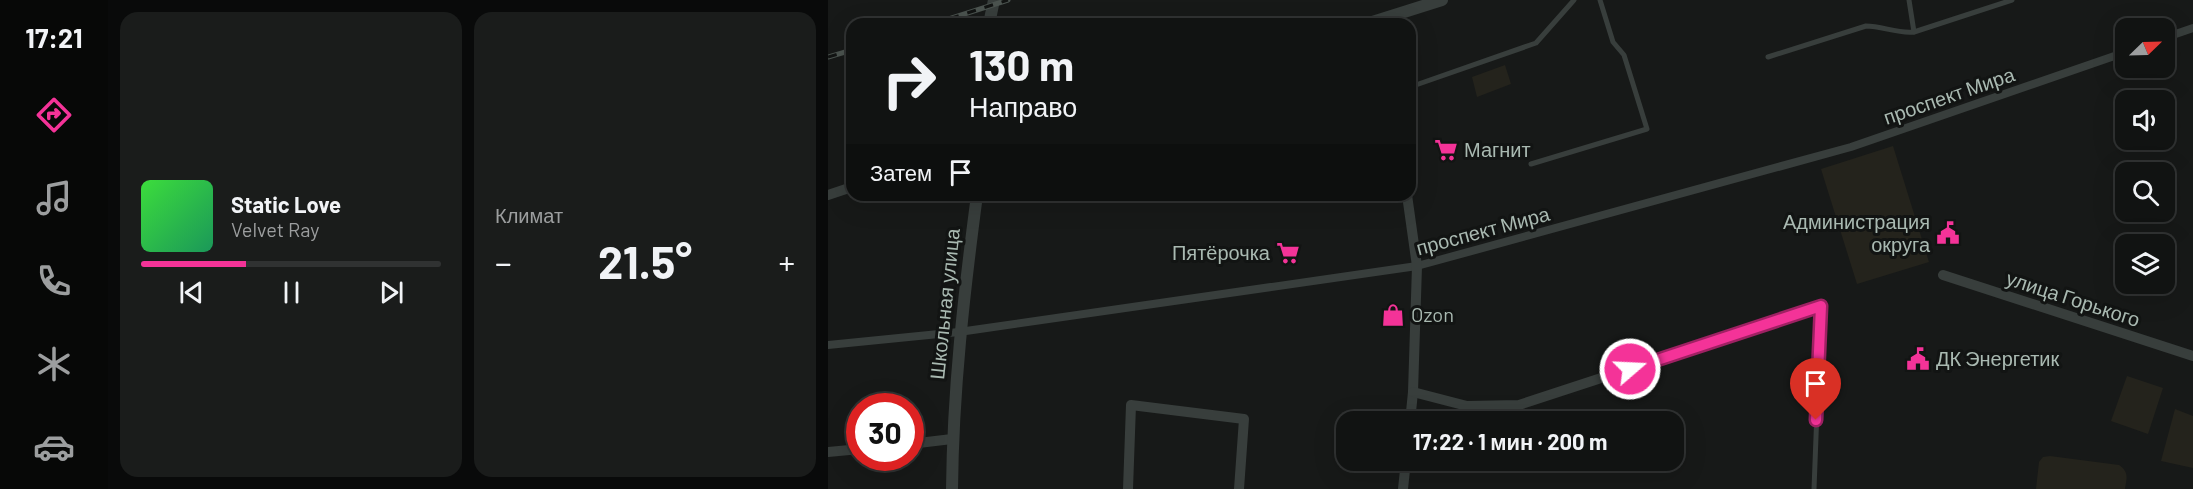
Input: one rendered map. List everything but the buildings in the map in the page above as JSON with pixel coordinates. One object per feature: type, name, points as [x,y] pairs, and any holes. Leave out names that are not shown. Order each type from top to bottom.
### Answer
[{"type":"street","points":[[990,18],[994,0]]},
{"type":"street","points":[[1386,18],[1442,0]]},
{"type":"street","points":[[2175,34],[2193,28]]},
{"type":"street","name":"проспект Мира","points":[[828,345],[959,332],[1417,266],[1851,147],[2115,55]]},
{"type":"street","points":[[828,195],[846,189]]},
{"type":"street","name":"Школьная улица","points":[[952,489],[952,439],[959,332],[976,201]]},
{"type":"street","points":[[1408,201],[1417,266],[1411,411]]},
{"type":"street","name":"улица Горького","points":[[1943,275],[2193,356]]},
{"type":"street","points":[[1413,392],[1467,406],[1519,405],[1821,306]]},
{"type":"street","points":[[1128,489],[1131,405],[1244,419],[1239,489]]},
{"type":"street","points":[[924,442],[952,439]]},
{"type":"street","points":[[828,452],[846,450]]},
{"type":"street","points":[[1403,489],[1405,471]]},
{"type":"lane","points":[[1416,85],[1536,43],[1574,0]]},
{"type":"lane","points":[[1531,164],[1647,129],[1624,55],[1613,42],[1600,0]]},
{"type":"lane","points":[[1909,0],[1914,32]]},
{"type":"lane","points":[[1768,57],[1866,26],[1878,26],[1905,33],[1914,32],[2012,0]]},
{"type":"lane","points":[[1814,489],[1821,306]]},
{"type":"shaded area","points":[[1505,65],[1511,84],[1477,97],[1472,77]]},
{"type":"shaded area","points":[[1893,146],[1929,262],[1857,284],[1821,169]]},
{"type":"shaded area","points":[[2127,376],[2163,388],[2148,434],[2111,421]]},
{"type":"shaded area","points":[[2175,409],[2193,416],[2193,468],[2161,461]]},
{"type":"shaded area","points":[[2043,457],[2119,465],[2126,473],[2125,489],[2036,489],[2039,462]]},
{"type":"railway","points":[[952,18],[1008,0]]},
{"type":"railway","points":[[828,57],[846,52]]},
{"type":"place","name":"Магнит","points":[[1446,150]]},
{"type":"place","name":"Администрация округа","points":[[1948,233]]},
{"type":"place","name":"Пятёрочка","points":[[1288,253]]},
{"type":"place","name":"Ozon","points":[[1393,315]]},
{"type":"place","name":"ДК Энергетик","points":[[1918,359]]},
{"type":"route","points":[[1630,369],[1821,306],[1816,420]]}]
